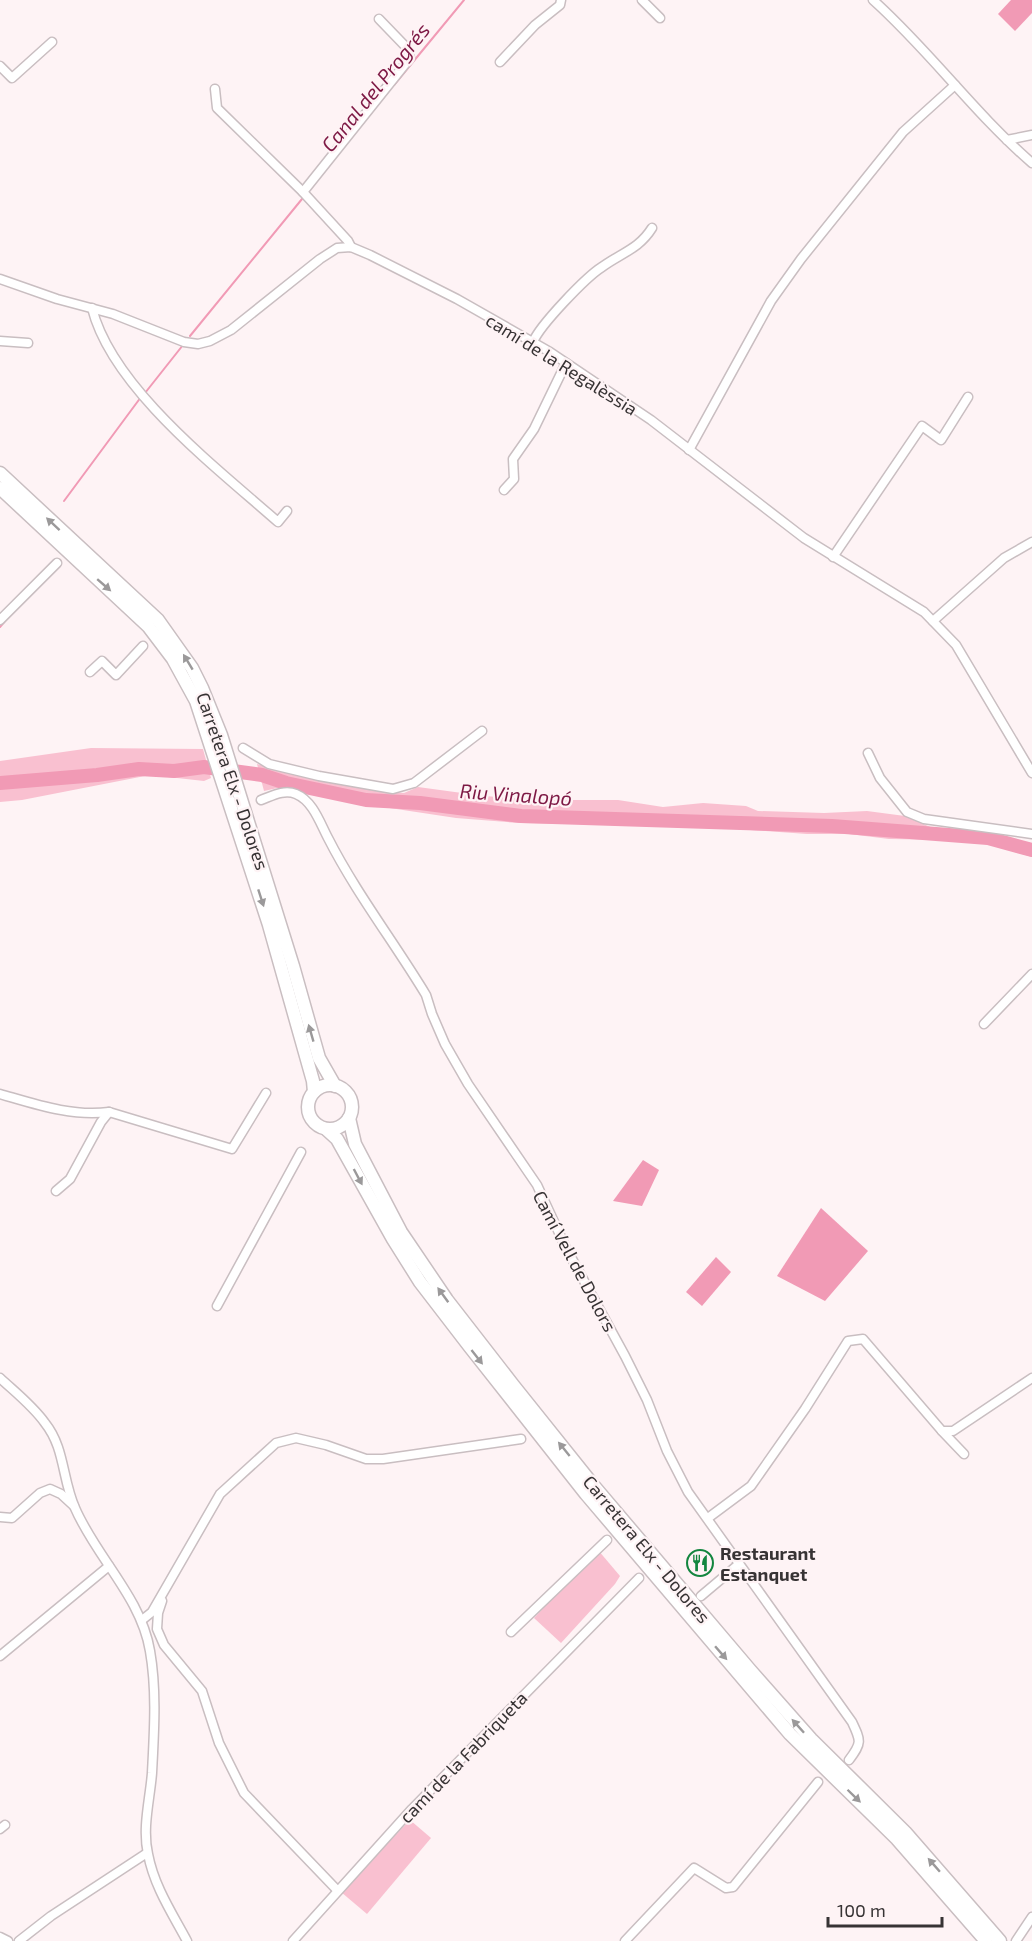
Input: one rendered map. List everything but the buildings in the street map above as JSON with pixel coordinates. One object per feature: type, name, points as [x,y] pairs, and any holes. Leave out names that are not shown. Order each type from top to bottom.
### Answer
[{"type":"main road","name":"Carretera Elx - Dolores","points":[[0,473],[50,522],[158,620],[192,668],[202,687],[215,737],[293,966],[319,1058],[335,1086]]},
{"type":"main road","name":"Carretera Elx - Dolores","points":[[0,488],[153,632],[186,679],[215,737]]},
{"type":"main road","name":"Carretera Elx - Dolores","points":[[236,801],[313,1081],[314,1092]]},
{"type":"main road","points":[[326,1086],[335,1086],[342,1089],[350,1100],[351,1113],[342,1126],[326,1129],[313,1122],[309,1116],[308,1104],[314,1092],[326,1086]]},
{"type":"main road","name":"Carretera Elx - Dolores","points":[[349,1119],[355,1144],[401,1232],[447,1300],[513,1385],[666,1572],[778,1703],[905,1832],[1000,1941]]},
{"type":"main road","name":"Carretera Elx - Dolores","points":[[326,1129],[338,1139],[393,1239],[437,1305],[586,1494],[790,1734],[897,1839],[986,1941]]},
{"type":"street","points":[[500,62],[535,25],[560,5],[561,0]]},
{"type":"street","points":[[642,0],[660,18]]},
{"type":"street","points":[[873,0],[894,19],[984,119],[1032,163]]},
{"type":"street","points":[[303,192],[410,58],[407,48],[379,19]]},
{"type":"street","points":[[0,66],[12,78],[52,42]]},
{"type":"street","points":[[689,450],[771,301],[801,259],[903,132],[955,85]]},
{"type":"street","points":[[0,279],[57,299],[113,314],[184,342],[198,344],[210,341],[231,330],[337,248],[351,248],[348,240],[303,192],[217,108],[215,89]]},
{"type":"street","points":[[1007,140],[1032,135]]},
{"type":"street","points":[[533,342],[542,326],[599,268],[644,241],[652,228]]},
{"type":"street","name":"camí de la Regalèssia","points":[[351,248],[370,255],[448,295],[533,342],[651,420],[804,537],[924,612],[956,645],[1032,773]]},
{"type":"street","points":[[92,308],[96,326],[116,363],[144,396],[192,445],[278,522],[287,511]]},
{"type":"street","points":[[0,341],[28,343]]},
{"type":"street","points":[[504,490],[514,479],[513,459],[534,429],[566,363]]},
{"type":"street","points":[[833,557],[922,426],[941,440],[969,397]]},
{"type":"street","points":[[933,621],[1004,558],[1032,542]]},
{"type":"street","points":[[0,620],[57,563]]},
{"type":"street","points":[[90,672],[102,661],[116,675],[142,646]]},
{"type":"street","points":[[243,748],[269,764],[319,776],[393,789],[414,783],[483,731]]},
{"type":"street","points":[[868,753],[880,778],[907,812],[924,819],[1032,834]]},
{"type":"street","name":"Camí Vell de Dolors","points":[[261,800],[284,792],[297,794],[308,802],[316,814],[347,873],[426,995],[445,1044],[468,1084],[537,1185],[566,1248],[647,1400],[667,1451],[688,1492],[852,1722],[860,1737],[859,1747],[849,1760]]},
{"type":"street","points":[[984,1024],[1032,974]]},
{"type":"street","points":[[0,1094],[51,1109],[109,1112],[232,1149],[266,1093]]},
{"type":"street","points":[[56,1191],[70,1179],[109,1112]]},
{"type":"street","points":[[217,1306],[302,1152]]},
{"type":"street","points":[[708,1518],[751,1486],[805,1409],[848,1341],[863,1339],[964,1454]]},
{"type":"street","points":[[0,1378],[45,1422],[60,1447],[74,1506],[142,1620],[150,1650],[154,1690],[147,1853],[161,1893],[187,1941]]},
{"type":"street","points":[[942,1431],[953,1431],[1032,1378]]},
{"type":"street","points":[[142,1620],[152,1612],[220,1494],[276,1443],[296,1437],[366,1459],[383,1459],[521,1439]]},
{"type":"street","points":[[0,1517],[12,1518],[40,1493],[50,1489],[61,1494],[74,1506]]},
{"type":"street","points":[[511,1632],[607,1540]]},
{"type":"street","points":[[701,1596],[739,1564]]},
{"type":"street","points":[[0,1656],[109,1566]]},
{"type":"street","name":"camí de la Fabriqueta","points":[[293,1941],[412,1809],[639,1578]]},
{"type":"street","points":[[168,1584],[158,1613],[157,1629],[164,1645],[202,1691],[219,1743],[244,1793],[337,1890]]},
{"type":"street","points":[[625,1941],[694,1868],[726,1888],[732,1887],[818,1782]]},
{"type":"street","points":[[19,1941],[51,1916],[147,1853]]},
{"type":"street","points":[[1016,1941],[1032,1917]]},
{"type":"street","points":[[0,1937],[8,1941]]},
{"type":"shaded area","points":[[1011,0],[1032,0],[1032,13],[1015,31],[998,14]]},
{"type":"shaded area","points":[[91,748],[203,749],[211,778],[204,781],[150,775],[22,800],[0,802],[0,761]]},
{"type":"shaded area","points":[[257,764],[314,779],[375,791],[404,793],[418,787],[484,796],[547,800],[618,800],[663,807],[703,803],[746,806],[758,811],[824,813],[867,811],[905,816],[935,829],[955,829],[994,835],[1032,844],[1032,857],[991,845],[954,840],[889,839],[849,834],[807,834],[696,826],[519,823],[456,818],[350,802],[282,787],[264,791]]},
{"type":"shaded area","points":[[643,1160],[659,1170],[642,1206],[613,1201]]},
{"type":"shaded area","points":[[821,1208],[868,1251],[825,1301],[777,1276]]},
{"type":"shaded area","points":[[716,1257],[731,1272],[702,1306],[686,1292]]},
{"type":"shaded area","points":[[598,1550],[620,1576],[561,1643],[534,1618]]},
{"type":"shaded area","points":[[410,1820],[431,1838],[367,1914],[341,1892]]},
{"type":"waterway","name":"Canal del Progrés","points":[[394,85],[464,0]]},
{"type":"waterway","name":"Canal del Progrés","points":[[190,336],[302,199]]},
{"type":"waterway","name":"Canal del Progrés","points":[[145,393],[183,345]]},
{"type":"waterway","name":"Canal del Progrés","points":[[64,501],[141,397]]},
{"type":"waterway","name":"Canal del Progrés","points":[[0,627],[10,615]]},
{"type":"waterway","name":"Riu Vinalopó","points":[[0,783],[139,769],[174,771],[204,767],[262,775],[286,783],[366,800],[420,803],[521,816],[832,826],[988,838],[1032,850]]},
{"type":"place","name":"Restaurant Estanquet","points":[[700,1563]]}]
